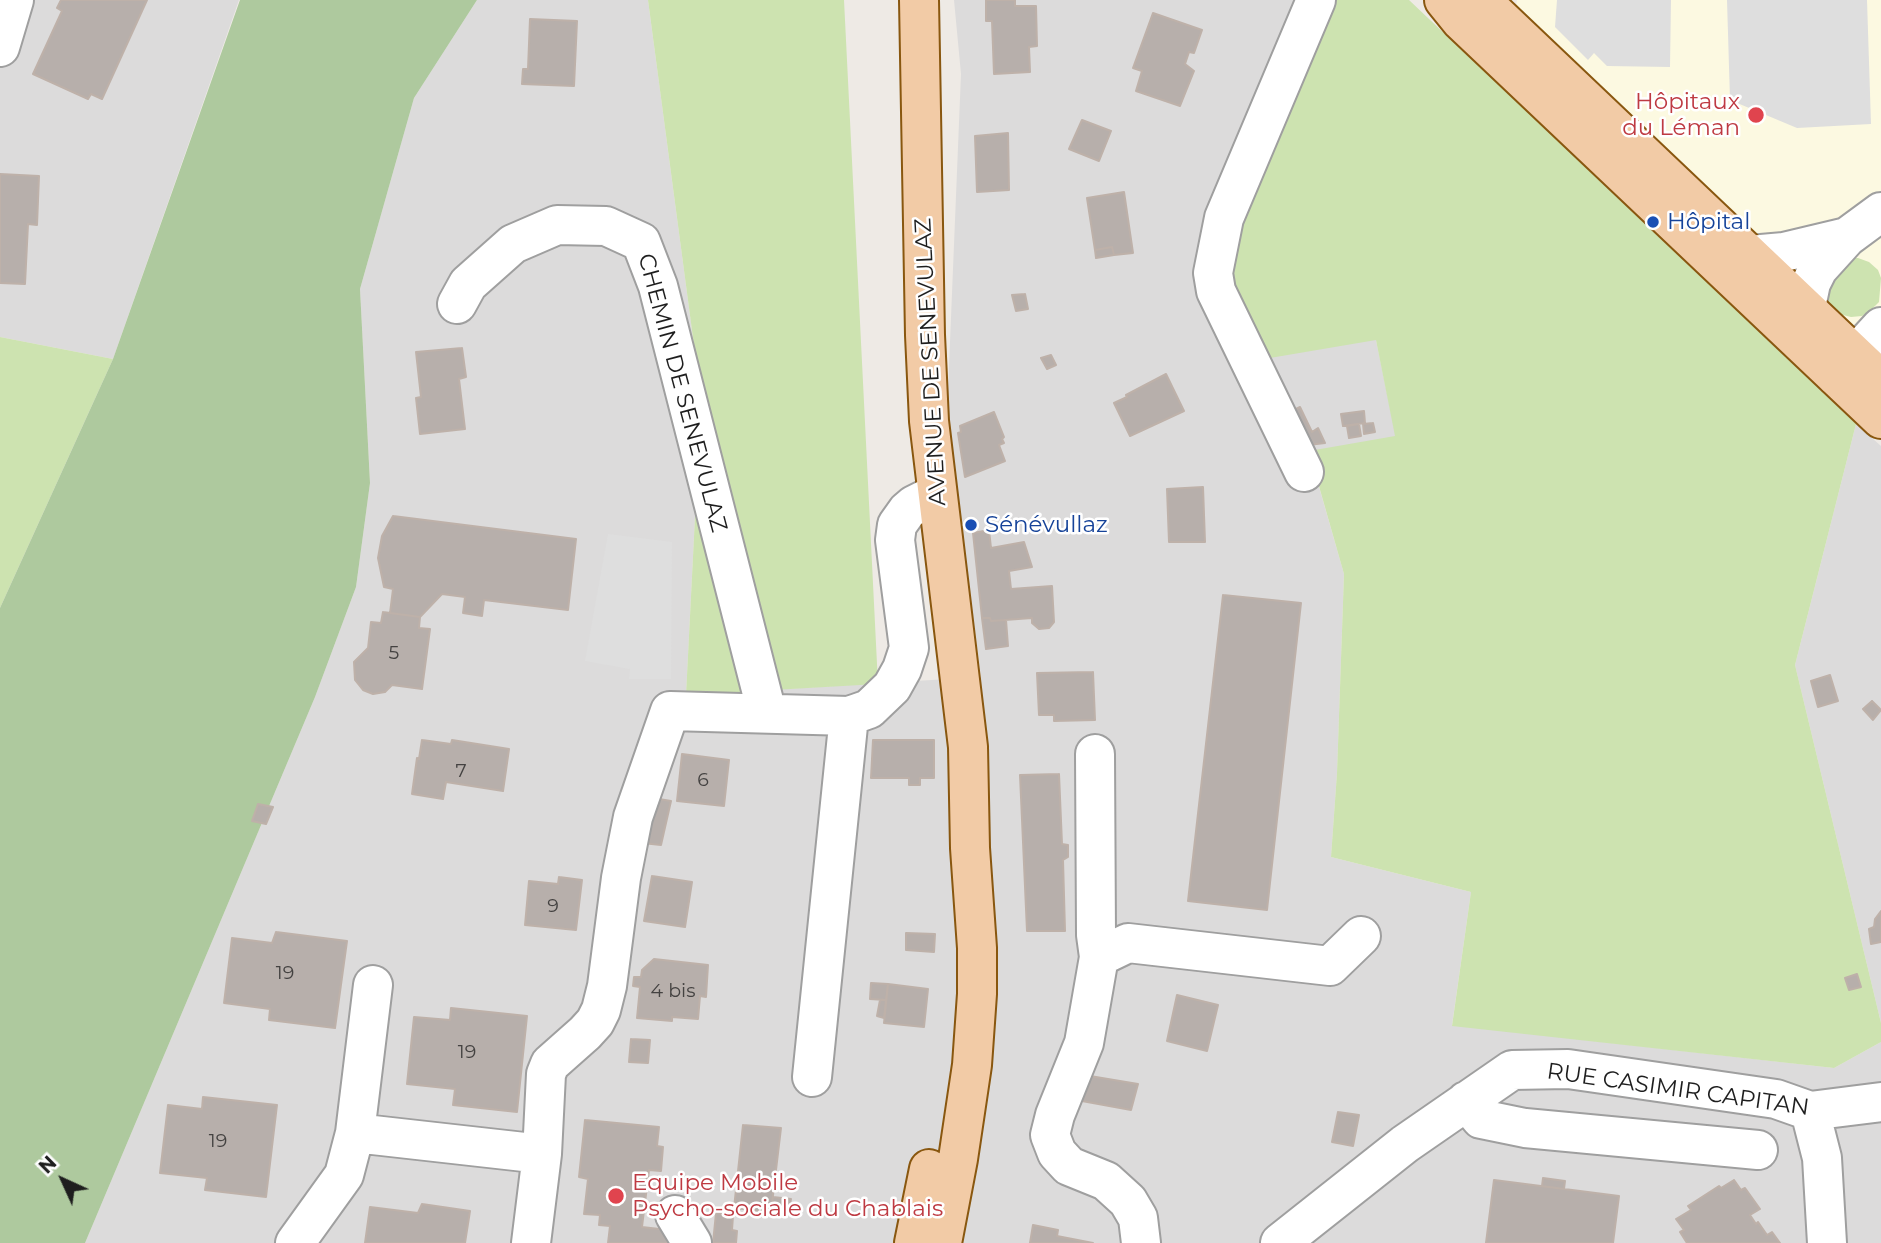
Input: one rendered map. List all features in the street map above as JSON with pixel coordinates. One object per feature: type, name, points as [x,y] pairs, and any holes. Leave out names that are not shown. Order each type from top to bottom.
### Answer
[{"type":"main road","name":"AVENUE DE SENEVULAZ","points":[[919,0],[929,421],[968,747],[970,848],[977,948],[973,1054],[958,1159],[942,1243]]},
{"type":"main road","points":[[1444,0],[1461,21],[1857,371],[1881,419]]},
{"type":"main road","points":[[1481,0],[1750,256],[1802,325]]},
{"type":"main road","name":"AVENUE DE SENEVULAZ","points":[[914,1243],[955,1019],[964,944],[970,848]]},
{"type":"street","points":[[0,47],[14,0]]},
{"type":"street","points":[[1304,472],[1216,291],[1213,273],[1224,218],[1316,0]]},
{"type":"street","name":"CHEMIN DE SENEVULAZ","points":[[457,304],[468,284],[513,244],[557,225],[606,226],[641,243],[658,286],[767,713]]},
{"type":"street","points":[[1802,325],[1811,283],[1818,269],[1868,229]]},
{"type":"street","points":[[1750,256],[1784,252],[1868,229]]},
{"type":"street","points":[[1857,371],[1881,327]]},
{"type":"street","points":[[531,1243],[542,1154],[546,1074],[550,1064],[595,1022],[601,1010],[633,817],[670,711],[849,716],[869,709],[892,687],[909,649],[895,532],[897,525],[907,511],[936,494]]},
{"type":"street","points":[[812,1077],[849,716]]},
{"type":"street","points":[[1095,754],[1096,935],[1099,957],[1084,1043],[1055,1115],[1050,1136],[1056,1153],[1069,1166],[1106,1181],[1128,1201],[1138,1219],[1141,1243]]},
{"type":"street","points":[[1099,957],[1128,943],[1330,965],[1361,936]]},
{"type":"street","points":[[295,1243],[344,1175],[355,1133],[373,985]]},
{"type":"street","name":"RUE CASIMIR CAPITAN","points":[[1280,1243],[1405,1144],[1512,1070],[1568,1069],[1776,1099],[1810,1111],[1881,1102]]},
{"type":"street","points":[[1665,1142],[1672,1086]]},
{"type":"street","points":[[1466,1101],[1481,1119],[1525,1128],[1758,1150]]},
{"type":"street","points":[[1810,1111],[1822,1158],[1827,1243]]},
{"type":"street","points":[[355,1133],[542,1154]]},
{"type":"shaded area","points":[[0,0],[239,0],[113,359],[0,337]]},
{"type":"shaded area","points":[[477,0],[648,0],[701,398],[686,695],[981,677],[947,415],[961,74],[954,0],[1334,0],[1376,340],[1396,437],[1309,452],[1344,574],[1337,773],[1331,857],[1471,892],[1452,1025],[1834,1068],[1881,1042],[1881,1243],[85,1243],[315,697],[356,587],[370,483],[360,289],[414,98]]},
{"type":"shaded area","name":"Hôpitaux du Léman","points":[[1517,0],[1881,0],[1881,354],[1833,314],[1745,224],[1516,6]]},
{"type":"shaded area","points":[[1557,0],[1671,0],[1670,67],[1607,66],[1594,53],[1588,60],[1555,27]]},
{"type":"shaded area","points":[[1727,0],[1867,0],[1871,124],[1797,128],[1730,100]]},
{"type":"shaded area","points":[[1856,424],[1881,446],[1881,1023],[1795,665]]},
{"type":"shaded area","points":[[608,534],[672,542],[671,679],[629,679],[630,669],[585,661]]},
{"type":"green space","points":[[240,0],[477,0],[414,98],[360,289],[370,483],[356,587],[315,697],[85,1243],[0,1243],[0,608],[113,359]]},
{"type":"green space","points":[[648,0],[844,0],[878,684],[686,695],[701,398]]},
{"type":"green space","points":[[1334,0],[1409,0],[1856,424],[1795,665],[1881,1023],[1881,1042],[1834,1068],[1452,1026],[1471,892],[1331,857],[1337,773],[1344,574],[1309,451],[1395,436],[1376,340],[1264,359],[1232,295],[1230,247]]},
{"type":"green space","points":[[1846,258],[1869,262],[1878,270],[1881,278],[1879,302],[1862,316],[1839,314],[1830,306],[1825,296]]},
{"type":"green space","points":[[0,337],[113,359],[0,608]]},
{"type":"building","points":[[61,0],[147,0],[102,99],[91,94],[88,99],[33,74],[62,11],[57,8]]},
{"type":"building","points":[[986,0],[1015,0],[1015,6],[1036,6],[1037,46],[1029,47],[1030,72],[994,74],[992,21],[986,21]]},
{"type":"building","points":[[1153,13],[1202,30],[1194,53],[1189,52],[1185,64],[1194,71],[1180,106],[1136,91],[1142,71],[1133,68]]},
{"type":"building","points":[[530,19],[577,21],[574,86],[522,84],[523,69],[528,69]]},
{"type":"building","points":[[1082,120],[1111,131],[1099,161],[1069,149]]},
{"type":"building","points":[[1008,133],[1009,190],[977,192],[975,136]]},
{"type":"building","points":[[0,174],[39,176],[37,225],[28,224],[25,284],[0,283]]},
{"type":"building","points":[[1124,192],[1133,253],[1114,255],[1112,247],[1095,250],[1087,198]]},
{"type":"building","points":[[1112,247],[1114,255],[1096,258],[1095,250]]},
{"type":"building","points":[[1025,294],[1028,309],[1016,311],[1012,295]]},
{"type":"building","points":[[462,348],[466,377],[459,379],[465,429],[420,434],[416,398],[421,397],[416,352]]},
{"type":"building","points":[[1051,355],[1056,365],[1047,369],[1041,358]]},
{"type":"building","points":[[1166,374],[1184,411],[1130,436],[1114,403]]},
{"type":"building","points":[[1300,407],[1312,432],[1318,428],[1325,443],[1300,446],[1290,412]]},
{"type":"building","points":[[1364,411],[1365,423],[1343,426],[1341,414]]},
{"type":"building","points":[[994,412],[1004,437],[1004,443],[999,445],[1005,461],[965,477],[958,433],[961,432],[960,426]]},
{"type":"building","points":[[1373,423],[1375,432],[1364,434],[1363,424]]},
{"type":"building","points":[[1359,424],[1361,436],[1349,438],[1347,426]]},
{"type":"building","points":[[1203,487],[1205,542],[1169,542],[1167,489]]},
{"type":"building","points":[[393,516],[576,539],[568,610],[484,600],[482,616],[463,613],[465,597],[442,594],[420,617],[390,613],[393,589],[384,587],[378,558],[382,536]]},
{"type":"building","points":[[989,530],[991,548],[1024,542],[1032,567],[1009,571],[1011,589],[1052,586],[1054,622],[1049,628],[1039,629],[1032,623],[1032,618],[991,621],[990,618],[982,618],[973,533]]},
{"type":"building","points":[[1223,595],[1301,603],[1267,910],[1188,901]]},
{"type":"building","points":[[383,612],[420,617],[419,628],[430,629],[422,689],[392,685],[385,692],[373,694],[363,690],[355,680],[354,662],[368,648],[371,622],[381,623]]},
{"type":"building","points":[[982,618],[990,618],[991,621],[1006,620],[1008,646],[986,649]]},
{"type":"building","points":[[1093,672],[1095,720],[1054,721],[1054,715],[1039,715],[1037,673]]},
{"type":"building","points":[[1830,675],[1838,701],[1818,707],[1811,681]]},
{"type":"building","points":[[1872,701],[1881,710],[1873,720],[1863,709]]},
{"type":"building","points":[[422,740],[451,744],[452,740],[509,749],[503,791],[446,782],[443,799],[412,794]]},
{"type":"building","points":[[873,740],[934,740],[934,778],[920,778],[920,785],[909,785],[909,778],[871,778]]},
{"type":"building","points":[[682,754],[729,760],[724,806],[677,801]]},
{"type":"building","points":[[1059,774],[1062,844],[1068,845],[1068,857],[1063,860],[1065,931],[1027,931],[1020,775]]},
{"type":"building","points":[[653,798],[671,801],[661,845],[642,843]]},
{"type":"building","points":[[258,804],[273,807],[266,824],[252,821]]},
{"type":"building","points":[[652,876],[692,882],[685,927],[644,921]]},
{"type":"building","points":[[559,877],[582,880],[576,930],[525,925],[529,881],[558,884]]},
{"type":"building","points":[[1881,911],[1881,942],[1871,944],[1869,929],[1874,927],[1875,919]]},
{"type":"building","points":[[276,932],[347,941],[335,1028],[269,1020],[270,1009],[224,1003],[232,938],[272,943]]},
{"type":"building","points":[[906,933],[935,934],[934,952],[906,950]]},
{"type":"building","points":[[654,959],[708,965],[706,997],[700,996],[698,1019],[672,1017],[672,1021],[637,1018],[640,987],[633,986],[634,977],[641,977],[642,970]]},
{"type":"building","points":[[1857,974],[1861,987],[1849,990],[1845,978]]},
{"type":"building","points":[[871,983],[888,984],[886,1000],[870,999]]},
{"type":"building","points":[[888,984],[928,989],[924,1027],[884,1023]]},
{"type":"building","points":[[1177,995],[1218,1005],[1207,1051],[1167,1041]]},
{"type":"building","points":[[880,1000],[886,1000],[884,1018],[877,1016]]},
{"type":"building","points":[[451,1008],[527,1016],[517,1112],[453,1105],[455,1089],[407,1084],[414,1017],[450,1020]]},
{"type":"building","points":[[631,1039],[650,1040],[648,1063],[629,1062]]},
{"type":"building","points":[[1078,1074],[1138,1084],[1131,1110],[1071,1099]]},
{"type":"building","points":[[203,1097],[277,1105],[266,1197],[205,1190],[207,1178],[160,1173],[168,1105],[202,1109]]},
{"type":"building","points":[[1338,1112],[1359,1115],[1353,1146],[1332,1142]]},
{"type":"building","name":"Equipe Mobile Psycho-sociale du Chablais","points":[[585,1120],[659,1127],[657,1146],[663,1147],[661,1171],[649,1170],[642,1227],[668,1230],[667,1243],[608,1243],[610,1226],[599,1225],[600,1215],[584,1214],[588,1179],[579,1177]]},
{"type":"building","points":[[743,1125],[781,1128],[771,1212],[734,1208]]},
{"type":"building","points":[[1543,1178],[1565,1181],[1564,1189],[1542,1186]]},
{"type":"building","points":[[1494,1180],[1619,1196],[1613,1243],[1486,1243]]},
{"type":"building","points":[[1734,1180],[1741,1190],[1745,1188],[1760,1209],[1750,1215],[1756,1224],[1758,1222],[1767,1235],[1772,1232],[1780,1243],[1687,1243],[1680,1232],[1684,1230],[1676,1219],[1691,1210],[1688,1206],[1719,1186],[1721,1188]]},
{"type":"building","points":[[773,1197],[791,1199],[788,1214],[771,1212]]},
{"type":"building","points":[[422,1204],[470,1211],[465,1243],[365,1243],[370,1207],[418,1213]]},
{"type":"building","points":[[716,1213],[733,1216],[732,1230],[737,1231],[736,1243],[713,1243]]},
{"type":"building","points":[[1033,1225],[1058,1230],[1057,1236],[1093,1243],[1030,1243]]},
{"type":"place","name":"Hôpitaux du Léman","points":[[1756,115]]},
{"type":"place","name":"Hôpital","points":[[1653,222]]},
{"type":"place","name":"Sénévullaz","points":[[971,525]]},
{"type":"place","name":"Equipe Mobile Psycho-sociale du Chablais","points":[[616,1196]]}]
